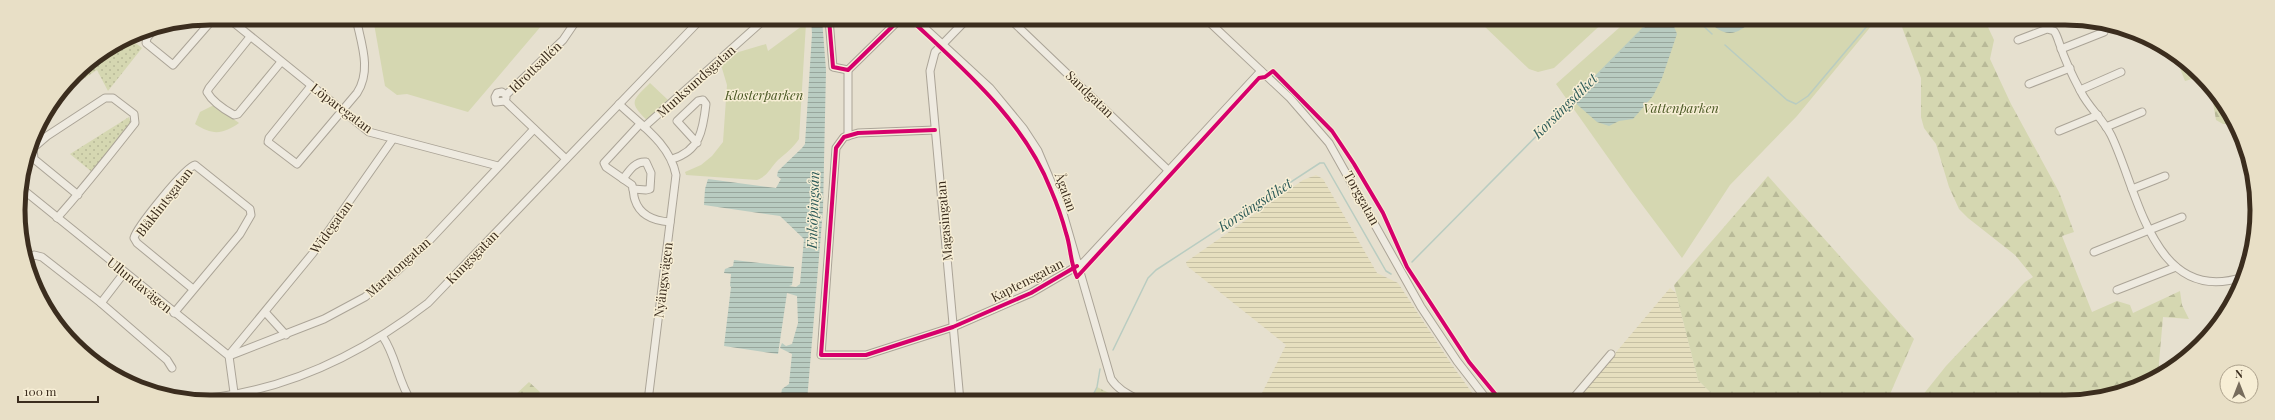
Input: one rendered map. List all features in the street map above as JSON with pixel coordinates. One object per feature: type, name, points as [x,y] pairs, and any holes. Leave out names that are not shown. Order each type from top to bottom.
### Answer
[{"type":"street","points":[[149,36],[146,43],[173,65],[208,25]]},
{"type":"street","name":"Löparegatan","points":[[236,25],[370,132],[498,166]]},
{"type":"street","points":[[311,86],[268,138],[268,142],[295,163],[300,163],[342,109],[357,93],[365,76],[366,70],[357,25]]},
{"type":"street","name":"Idrottsallén","points":[[566,159],[534,129],[505,98],[563,40],[573,25]]},
{"type":"street","name":"Kungsgatan","points":[[244,395],[323,368],[383,336],[428,303],[695,25]]},
{"type":"street","name":"Munksundsgatan","points":[[623,179],[606,167],[604,161],[642,125],[758,25]]},
{"type":"street","points":[[830,25],[833,67],[848,70]]},
{"type":"street","points":[[894,25],[848,70],[846,136],[858,133],[935,130]]},
{"type":"street","name":"Ågatan","points":[[921,25],[990,88],[1023,128],[1035,146],[1060,203],[1111,379],[1115,385],[1130,395]]},
{"type":"street","name":"Magasingatan","points":[[959,395],[930,71],[932,59],[942,44],[961,25]]},
{"type":"street","name":"Sandgatan","points":[[1016,25],[1169,171]]},
{"type":"street","name":"Torggatan","points":[[1212,25],[1290,98],[1329,143],[1421,307],[1457,361],[1483,395]]},
{"type":"street","points":[[2018,40],[2050,29],[2057,35],[2061,49],[2080,90],[2106,127],[2149,231],[2162,255],[2176,267],[2191,276],[2210,281],[2237,278]]},
{"type":"street","points":[[2061,49],[2104,32]]},
{"type":"street","points":[[250,37],[209,88],[207,92],[209,96],[216,102],[234,115],[238,114],[281,62]]},
{"type":"street","points":[[2029,84],[2070,68]]},
{"type":"street","name":"Kaptensgatan","points":[[846,136],[836,148],[821,355],[866,356],[953,328],[1030,293],[1084,262],[1261,71]]},
{"type":"street","points":[[2080,90],[2121,72]]},
{"type":"street","points":[[37,144],[105,98],[114,98],[134,114],[135,123],[78,195],[57,218]]},
{"type":"street","points":[[672,159],[685,152],[697,142],[705,113],[706,104],[703,100],[698,101],[676,121],[697,142]]},
{"type":"street","name":"Nyängsvägen","points":[[620,104],[662,145],[672,159],[676,175],[649,395]]},
{"type":"street","points":[[2106,127],[2142,112]]},
{"type":"street","points":[[2059,131],[2098,115]]},
{"type":"street","name":"Maratongatan","points":[[229,356],[324,319],[365,297],[395,273],[428,242],[534,129]]},
{"type":"street","name":"Widegatan","points":[[229,356],[266,313],[313,253],[393,139]]},
{"type":"street","points":[[33,155],[34,158],[78,195]]},
{"type":"street","points":[[633,189],[650,189],[651,173],[646,162],[640,162],[633,166],[623,179],[632,185],[635,200],[641,210],[655,220],[670,222]]},
{"type":"street","name":"Blåklintsgatan","points":[[174,313],[240,234],[252,215],[250,209],[195,165],[190,166],[175,183],[134,238],[137,244],[193,289]]},
{"type":"street","points":[[2132,189],[2165,176]]},
{"type":"street","name":"Ullundavägen","points":[[26,192],[124,273],[229,356]]},
{"type":"street","points":[[2094,252],[2182,217]]},
{"type":"street","points":[[31,257],[34,255],[42,257],[101,303],[167,360],[172,368]]},
{"type":"street","points":[[2117,290],[2176,267]]},
{"type":"street","points":[[101,303],[124,273]]},
{"type":"street","points":[[266,313],[286,334]]},
{"type":"street","points":[[383,336],[388,344],[400,377],[409,395]]},
{"type":"street","points":[[1576,395],[1611,354]]},
{"type":"street","points":[[229,356],[235,395]]},
{"type":"shaded area","points":[[1316,175],[1323,179],[1377,273],[1398,283],[1474,395],[1261,395],[1286,345],[1187,266],[1186,262],[1303,180]]},
{"type":"shaded area","points":[[1670,288],[1676,293],[1698,380],[1713,395],[1580,395]]},
{"type":"green space","points":[[374,25],[542,25],[468,112],[407,94],[397,95],[385,86]]},
{"type":"green space","name":"Klosterparken","points":[[803,25],[806,25],[799,139],[766,174],[757,180],[686,175],[685,172],[701,165],[712,156],[723,142],[727,85],[721,65],[732,54],[766,44],[768,51]]},
{"type":"green space","points":[[1483,25],[1601,25],[1554,68],[1538,72],[1529,69]]},
{"type":"green space","name":"Vattenparken","points":[[1622,25],[1872,25],[1797,116],[1730,185],[1682,258],[1631,190],[1556,84]]},
{"type":"green space","points":[[1901,25],[1987,25],[1994,40],[1990,59],[2011,104],[2059,192],[2074,232],[2062,236],[2092,312],[2117,301],[2130,305],[2133,313],[2180,291],[2182,305],[2189,319],[2163,317],[2158,370],[2136,381],[2113,389],[2077,395],[1923,395],[1946,366],[2025,282],[2033,277],[2015,255],[1968,218],[1959,209],[1949,187],[1936,144],[1924,128],[1921,117],[1921,78]]},
{"type":"green space","points":[[134,41],[142,48],[108,91],[97,70],[73,86],[97,63],[117,50]]},
{"type":"green space","points":[[2178,63],[2195,78],[2185,81]]},
{"type":"green space","points":[[650,83],[668,100],[648,121],[637,110],[635,102],[639,94]]},
{"type":"green space","points":[[2212,97],[2229,124],[2223,124],[2216,120]]},
{"type":"green space","points":[[214,105],[239,123],[227,130],[217,132],[212,132],[201,128],[195,124],[200,112]]},
{"type":"green space","points":[[129,117],[131,123],[92,172],[70,154]]},
{"type":"green space","points":[[1768,176],[1914,339],[1890,395],[1713,395],[1698,380],[1674,285]]},
{"type":"green space","points":[[529,382],[540,392],[538,395],[515,395]]},
{"type":"green space","points":[[1097,387],[1113,395],[1093,395]]},
{"type":"water","name":"Enköpingsån","points":[[811,25],[822,25],[826,70],[823,209],[808,395],[781,395],[782,389],[789,384],[792,354],[780,348],[782,343],[786,346],[792,344],[798,323],[797,296],[787,293],[778,354],[724,346],[731,287],[731,274],[724,273],[725,269],[733,266],[734,260],[794,267],[792,285],[789,286],[796,287],[800,284],[804,239],[780,216],[704,205],[705,189],[708,179],[776,188],[781,179],[777,176],[778,171],[805,144]]},
{"type":"water","points":[[1646,25],[1673,25],[1677,34],[1662,78],[1653,96],[1633,119],[1619,121],[1609,126],[1597,122],[1572,100]]},
{"type":"water","points":[[1713,25],[1747,25],[1736,32],[1730,33],[1719,30]]},
{"type":"waterway","name":"Korsängsdiket","points":[[1412,262],[1646,25]]},
{"type":"waterway","name":"Korsängsdiket","points":[[1702,25],[1712,34]]},
{"type":"waterway","name":"Korsängsdiket","points":[[1725,45],[1787,100],[1796,104],[1808,96],[1868,25]]},
{"type":"waterway","name":"Korsängsdiket","points":[[1113,350],[1148,278],[1156,270],[1320,163],[1324,163],[1386,271],[1391,274]]},
{"type":"waterway","name":"Korsängsdiket","points":[[1093,395],[1097,387],[1100,369]]},
{"type":"cycle path","points":[[830,25],[833,67],[848,70],[894,25]]},
{"type":"cycle path","points":[[916,25],[951,57],[990,97],[1025,140],[1039,164],[1061,216],[1077,277],[1259,78],[1265,77],[1273,71],[1332,131],[1354,164],[1383,213],[1407,267],[1469,362],[1496,395]]},
{"type":"cycle path","points":[[935,130],[858,133],[844,137],[836,148],[821,355],[866,355],[953,327],[1031,293],[1077,266]]}]
